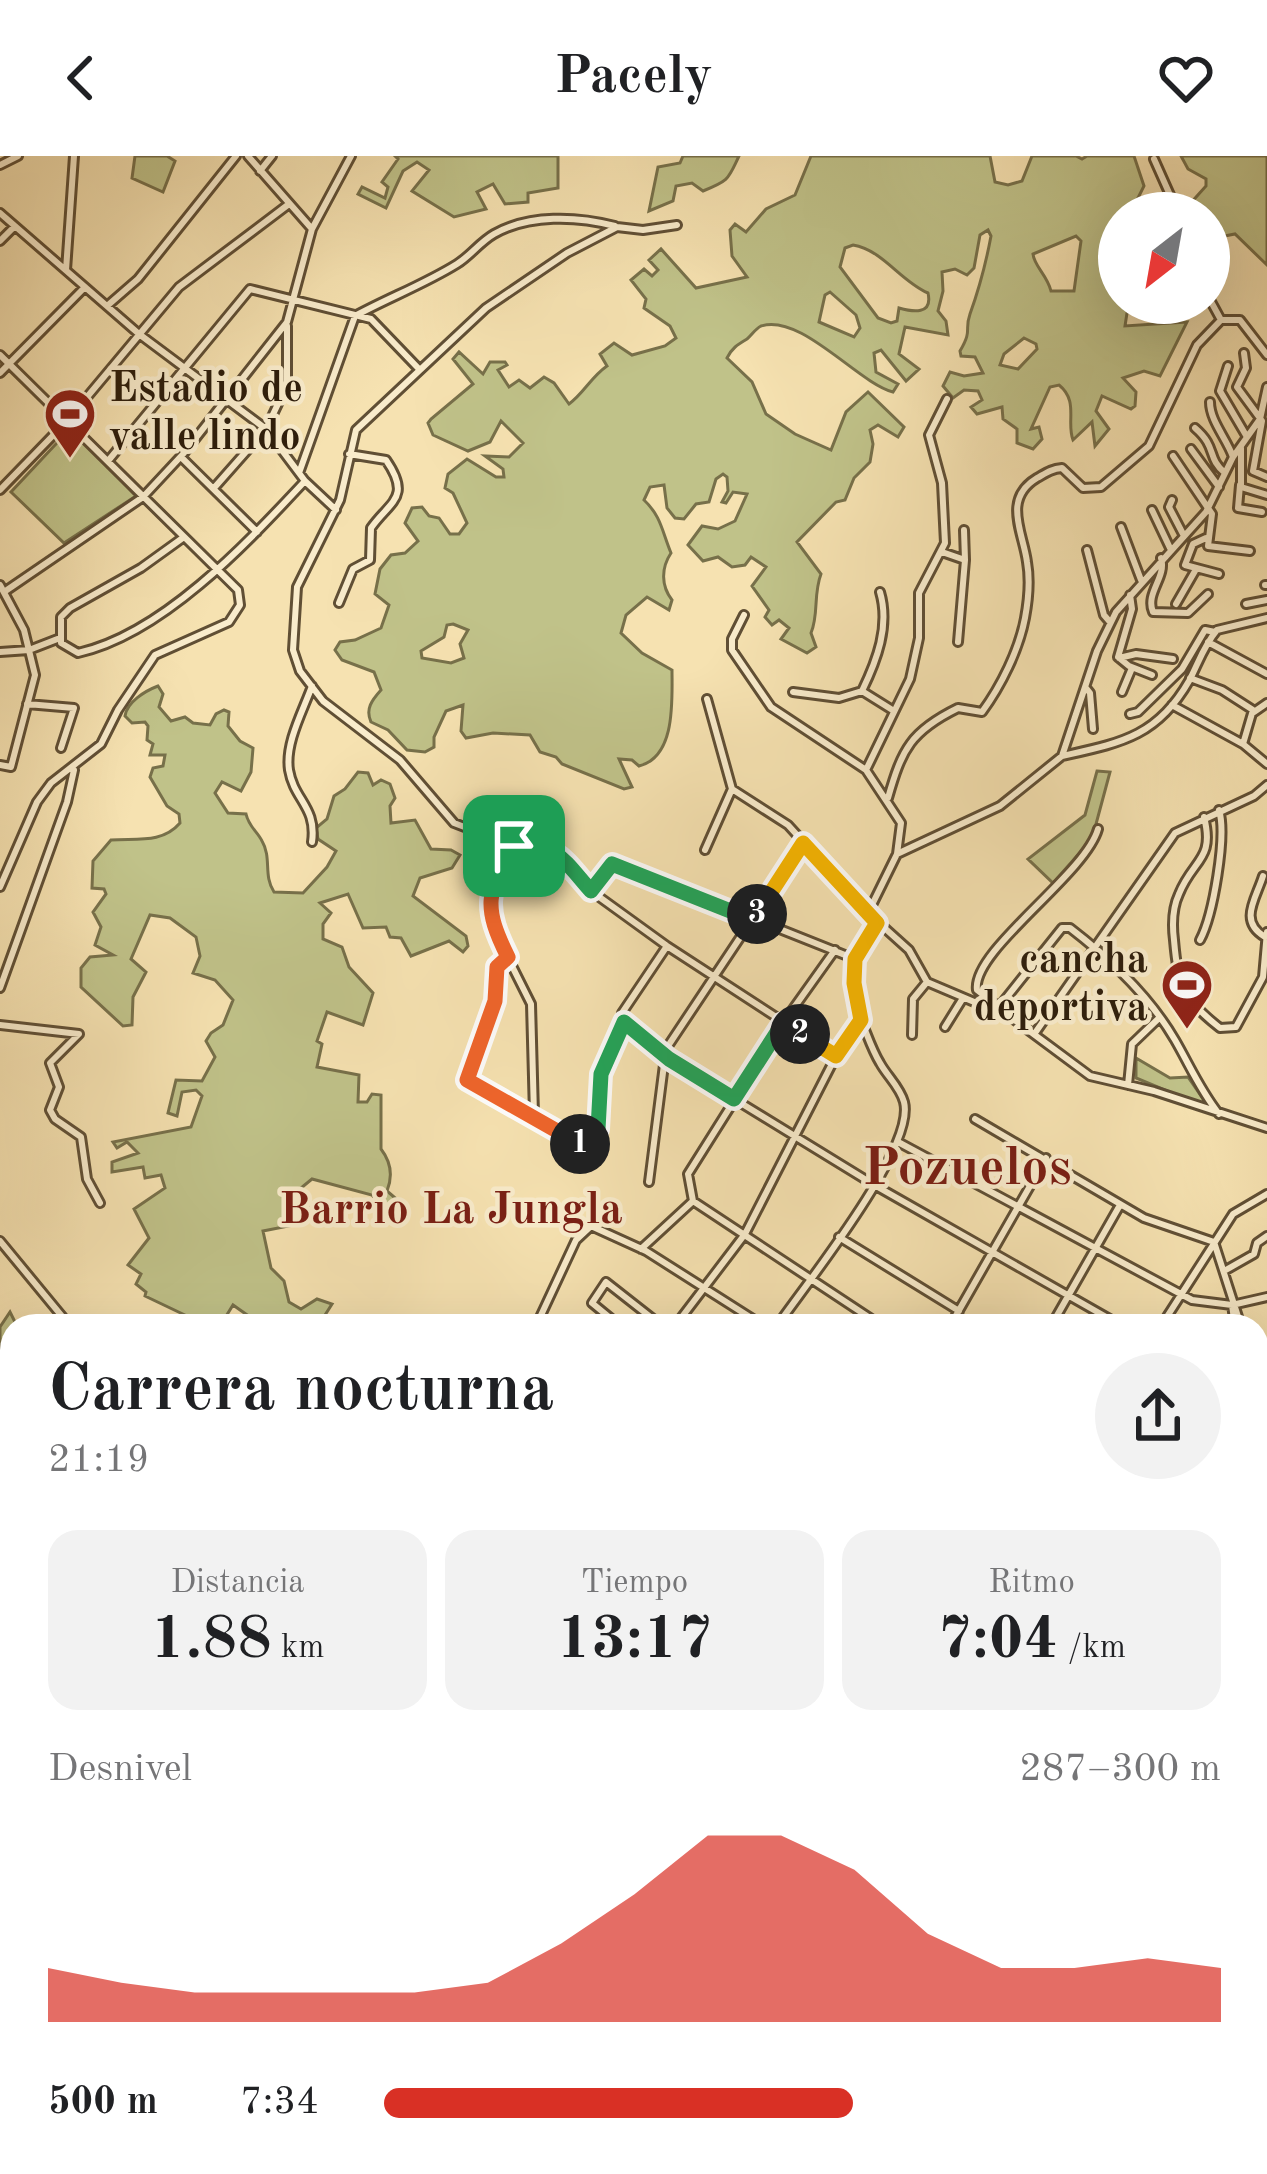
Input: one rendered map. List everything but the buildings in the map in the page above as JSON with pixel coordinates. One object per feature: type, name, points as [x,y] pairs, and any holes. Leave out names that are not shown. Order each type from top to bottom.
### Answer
[{"type":"street","points":[[3,161],[18,156]]},
{"type":"street","points":[[66,270],[74,156]]},
{"type":"street","points":[[106,306],[138,279],[236,156]]},
{"type":"street","points":[[248,156],[312,230]]},
{"type":"street","points":[[260,171],[272,156]]},
{"type":"street","points":[[214,488],[266,429],[286,385],[287,322],[297,275],[312,230],[351,156]]},
{"type":"street","points":[[1154,158],[1169,192]]},
{"type":"street","points":[[0,490],[67,421],[178,287],[290,204]]},
{"type":"street","points":[[0,213],[182,369],[266,429],[305,481],[336,510]]},
{"type":"street","points":[[299,472],[355,316],[459,263],[494,235],[520,224],[592,220],[644,230],[677,225]]},
{"type":"street","points":[[0,242],[15,226]]},
{"type":"street","points":[[617,227],[567,253],[486,308],[356,430],[336,510],[294,597],[293,650],[300,671],[323,701],[400,760],[449,820],[487,839],[548,848],[591,891],[667,946],[836,1056]]},
{"type":"street","points":[[0,373],[85,287]]},
{"type":"street","points":[[108,461],[250,289],[371,320],[419,369]]},
{"type":"street","points":[[1230,320],[1240,320],[1267,356]]},
{"type":"street","points":[[0,765],[10,767],[35,675],[24,630],[2,588],[143,497],[181,457],[287,322]]},
{"type":"street","points":[[887,798],[899,758],[916,733],[958,708],[982,712],[1016,648],[1025,620],[1028,571],[1015,514],[1020,493],[1053,468],[1062,468],[1091,490],[1149,446],[1197,345],[1217,324]]},
{"type":"street","points":[[1244,353],[1247,364],[1238,389],[1260,419]]},
{"type":"street","points":[[0,355],[238,590],[240,605],[229,622],[155,655],[101,744],[51,783],[37,802],[0,887]]},
{"type":"street","points":[[1228,366],[1220,391],[1247,438]]},
{"type":"street","points":[[1267,387],[1253,471],[1267,477]]},
{"type":"street","points":[[866,770],[917,655],[919,593],[945,543],[942,483],[929,435],[947,399]]},
{"type":"street","points":[[1210,402],[1212,418],[1233,457]]},
{"type":"street","points":[[1061,756],[1110,622],[1209,507],[1233,457],[1260,419]]},
{"type":"street","points":[[1195,428],[1210,442],[1215,465],[1225,473]]},
{"type":"street","points":[[1240,447],[1244,459],[1238,508],[1262,512]]},
{"type":"street","points":[[1191,449],[1219,487]]},
{"type":"street","points":[[339,603],[353,569],[370,560],[371,528],[392,508],[397,496],[386,460],[350,454]]},
{"type":"street","points":[[1173,455],[1209,507],[1213,519],[1207,538],[1213,549],[1250,551]]},
{"type":"street","points":[[181,457],[257,532]]},
{"type":"street","points":[[184,537],[70,608],[61,617],[60,638],[68,650],[78,653],[105,647],[154,618],[257,532],[305,481]]},
{"type":"street","points":[[1240,485],[1246,492],[1267,495]]},
{"type":"street","points":[[1172,500],[1168,506],[1184,534]]},
{"type":"street","points":[[1152,510],[1170,548]]},
{"type":"street","points":[[1121,527],[1142,581]]},
{"type":"street","points":[[958,642],[964,530]]},
{"type":"street","points":[[1207,538],[1195,541],[1185,563],[1196,571],[1219,574]]},
{"type":"street","points":[[1087,550],[1110,622]]},
{"type":"street","points":[[942,552],[965,560]]},
{"type":"street","points":[[1161,558],[1164,566],[1150,601],[1153,612],[1188,613],[1208,594]]},
{"type":"street","points":[[1176,604],[1196,571]]},
{"type":"street","points":[[862,691],[880,647],[884,612],[880,592]]},
{"type":"street","points":[[1119,658],[1132,609],[1130,595]]},
{"type":"street","points":[[1246,604],[1267,600]]},
{"type":"street","points":[[745,614],[732,639],[732,650],[764,700],[866,770],[903,827],[897,854],[868,913]]},
{"type":"street","points":[[897,854],[1000,806],[1061,756],[1134,737],[1172,705],[1215,632],[1267,618]]},
{"type":"street","points":[[1130,714],[1174,679],[1205,630],[1215,632]]},
{"type":"street","points":[[0,652],[29,650],[60,638]]},
{"type":"street","points":[[1208,642],[1267,674]]},
{"type":"street","points":[[1119,658],[1140,654],[1173,659]]},
{"type":"street","points":[[1119,658],[1152,675]]},
{"type":"street","points":[[1122,692],[1132,668]]},
{"type":"street","points":[[1190,678],[1222,690],[1254,712]]},
{"type":"street","points":[[311,842],[310,810],[289,773],[289,760],[312,686]]},
{"type":"street","points":[[1086,688],[1093,729]]},
{"type":"street","points":[[793,692],[839,698],[862,691],[894,711]]},
{"type":"street","points":[[705,850],[731,789],[707,699]]},
{"type":"street","points":[[1243,743],[1254,712],[1267,703]]},
{"type":"street","points":[[27,704],[74,708],[61,748]]},
{"type":"street","points":[[1172,705],[1243,743],[1267,764]]},
{"type":"street","points":[[0,988],[67,802],[75,766]]},
{"type":"street","points":[[1035,1033],[1175,833],[1254,796],[1267,785]]},
{"type":"street","points":[[731,789],[788,825],[877,923],[896,935],[927,982],[1012,1018]]},
{"type":"street","points":[[1200,940],[1211,916],[1223,838],[1219,810]]},
{"type":"street","points":[[1204,818],[1207,850],[1180,889],[1174,909],[1175,968],[1189,1001],[1220,1028],[1236,1027],[1265,970],[1266,934],[1253,929],[1250,917],[1264,877]]},
{"type":"street","points":[[1098,829],[1089,851],[997,949],[975,988],[1090,1076],[1267,1128]]},
{"type":"street","points":[[649,1182],[666,1049],[803,843]]},
{"type":"street","points":[[514,846],[490,892],[498,938],[531,1004],[534,1114]]},
{"type":"street","points":[[591,891],[609,865],[616,865],[855,959]]},
{"type":"street","points":[[784,1314],[875,1186],[898,1142],[906,1107],[861,1020],[854,983],[855,959],[877,923]]},
{"type":"street","points":[[999,1007],[1062,928],[1070,928],[1093,946],[1159,1018],[1199,1091],[1220,1114]]},
{"type":"street","points":[[508,957],[497,967],[495,1001],[467,1080],[578,1143],[593,1142],[601,1074],[624,1022],[626,1003],[667,946]]},
{"type":"street","points":[[835,950],[688,1174],[693,1201],[865,1314]]},
{"type":"street","points":[[911,1035],[913,999],[927,982]]},
{"type":"street","points":[[945,1028],[963,998]]},
{"type":"street","points":[[1128,1085],[1132,1044],[1159,1018]]},
{"type":"street","points":[[684,1314],[745,1234],[836,1056],[861,1020]]},
{"type":"street","points":[[624,1022],[666,1057],[875,1186],[1101,1314]]},
{"type":"street","points":[[0,1025],[79,1034],[50,1063],[59,1088],[50,1110],[81,1137],[87,1179],[100,1203]]},
{"type":"street","points":[[975,1119],[1144,1219],[1214,1242]]},
{"type":"street","points":[[898,1142],[1199,1303],[1232,1304],[1267,1297]]},
{"type":"street","points":[[957,1314],[1046,1158]]},
{"type":"street","points":[[1170,1314],[1233,1214],[1267,1194]]},
{"type":"street","points":[[641,1249],[693,1201]]},
{"type":"street","points":[[1058,1314],[1120,1204]]},
{"type":"street","points":[[542,1314],[576,1240],[586,1228],[596,1226],[746,1314]]},
{"type":"street","points":[[1256,1251],[1257,1243],[1267,1236]]},
{"type":"street","points":[[838,1237],[959,1311]]},
{"type":"street","points":[[0,1241],[60,1314]]},
{"type":"street","points":[[1214,1242],[1235,1314]]},
{"type":"street","points":[[1224,1271],[1256,1251],[1267,1254]]},
{"type":"street","points":[[605,1314],[592,1303],[606,1282],[647,1314]]},
{"type":"green space","points":[[135,156],[167,156],[175,161],[163,192],[132,178]]},
{"type":"green space","points":[[395,156],[558,156],[558,188],[528,193],[528,202],[505,204],[493,184],[477,192],[486,209],[454,217],[412,191],[429,170],[417,162],[403,171],[386,208],[358,194],[362,187],[385,198],[388,187],[382,182],[398,159]]},
{"type":"green space","points":[[683,156],[739,156],[723,181],[703,191],[692,183],[676,186],[673,201],[649,211],[658,167],[680,163]]},
{"type":"green space","points":[[811,156],[990,156],[995,182],[1008,185],[1022,181],[1032,156],[1134,156],[1144,186],[1141,192],[1098,192],[1098,324],[1186,324],[1160,376],[1144,371],[1123,378],[1136,392],[1135,406],[1131,409],[1102,396],[1096,411],[1109,429],[1095,446],[1092,422],[1073,440],[1069,398],[1059,385],[1050,387],[1031,429],[1039,427],[1042,439],[1033,449],[1017,443],[1017,429],[1003,419],[1002,407],[977,414],[971,407],[982,400],[978,391],[964,390],[953,398],[943,386],[950,372],[983,373],[975,357],[961,356],[960,351],[987,256],[988,230],[980,235],[974,268],[967,275],[955,269],[942,272],[938,311],[948,335],[905,327],[899,354],[919,369],[906,381],[881,350],[874,353],[876,372],[898,384],[893,392],[794,330],[761,326],[727,358],[752,382],[766,414],[831,450],[846,412],[868,392],[904,427],[898,437],[878,425],[870,430],[870,462],[854,478],[845,500],[836,502],[797,542],[821,574],[811,633],[816,647],[807,653],[781,639],[789,628],[779,620],[772,625],[765,617],[769,610],[752,586],[766,567],[751,557],[745,565],[732,567],[718,557],[703,561],[688,545],[702,526],[718,529],[735,521],[747,494],[733,492],[722,502],[728,491],[723,474],[716,479],[709,502],[696,504],[684,519],[675,518],[667,508],[664,485],[650,487],[644,500],[658,518],[671,553],[664,577],[672,600],[669,610],[647,597],[626,615],[621,633],[642,653],[672,670],[671,711],[666,740],[651,761],[639,766],[619,759],[632,787],[624,789],[562,764],[540,752],[530,735],[493,733],[466,738],[461,731],[463,705],[446,711],[434,747],[425,752],[407,750],[388,730],[371,722],[370,705],[381,690],[374,672],[342,660],[335,650],[340,642],[381,628],[389,605],[375,594],[380,569],[391,555],[405,553],[418,541],[405,523],[412,508],[422,507],[429,516],[439,518],[450,534],[459,534],[467,523],[453,493],[445,488],[448,474],[467,459],[504,477],[503,469],[485,456],[509,457],[523,443],[501,421],[490,442],[468,451],[433,435],[431,419],[473,384],[453,359],[459,352],[483,374],[490,362],[505,362],[498,370],[509,387],[519,380],[530,388],[544,377],[569,404],[607,366],[600,354],[614,343],[632,355],[676,338],[670,326],[644,308],[646,299],[631,280],[644,269],[652,276],[658,270],[649,260],[661,249],[696,288],[747,277],[732,256],[730,230],[735,224],[746,232],[766,209],[795,195]],"holes":[[[1076,236],[1081,241],[1074,291],[1051,291],[1033,254]],[[853,245],[883,259],[928,293],[928,305],[916,311],[899,308],[897,321],[891,323],[878,318],[840,267],[845,248]],[[830,292],[856,315],[860,328],[854,337],[819,322],[825,295]],[[1024,338],[1036,344],[1037,349],[1018,369],[1000,365],[1004,354]],[[447,625],[468,630],[460,644],[464,658],[451,663],[422,658],[421,651],[444,637]]]},
{"type":"green space","points":[[1181,156],[1267,156],[1267,265],[1235,234],[1230,235],[1230,192],[1201,192],[1206,179],[1188,169]]},
{"type":"green space","name":"Estadio de valle lindo","points":[[70,429],[136,496],[64,543],[11,492]]},
{"type":"green space","points":[[158,686],[163,694],[159,707],[171,721],[185,717],[210,725],[216,714],[229,712],[228,726],[253,748],[251,772],[241,791],[222,782],[215,793],[228,813],[246,814],[265,847],[274,892],[303,893],[327,867],[336,851],[318,839],[316,828],[327,819],[334,796],[358,772],[368,773],[373,785],[381,780],[390,784],[395,798],[390,806],[391,823],[415,820],[431,849],[460,855],[452,868],[420,878],[413,896],[466,936],[468,946],[463,952],[449,941],[411,956],[401,938],[390,937],[386,927],[363,928],[348,894],[320,903],[331,913],[323,924],[323,939],[342,947],[349,967],[373,993],[363,1025],[327,1012],[317,1041],[322,1044],[317,1067],[359,1075],[358,1102],[381,1095],[381,1149],[390,1175],[387,1191],[401,1203],[398,1213],[390,1216],[372,1195],[312,1179],[301,1188],[308,1207],[294,1225],[263,1231],[271,1268],[284,1281],[289,1302],[301,1309],[317,1299],[332,1304],[326,1314],[246,1314],[233,1305],[227,1314],[183,1314],[145,1296],[136,1284],[141,1274],[128,1265],[149,1238],[134,1209],[165,1188],[161,1175],[145,1178],[143,1167],[112,1172],[112,1162],[138,1153],[127,1142],[117,1148],[113,1142],[191,1127],[202,1096],[196,1090],[182,1092],[177,1116],[168,1113],[176,1080],[202,1081],[215,1057],[206,1041],[223,1025],[233,1000],[215,980],[193,973],[200,956],[196,937],[170,918],[150,915],[131,959],[146,972],[133,997],[132,1025],[123,1026],[81,987],[81,968],[90,957],[113,955],[95,945],[101,927],[93,912],[106,894],[104,889],[92,888],[93,861],[111,840],[157,837],[180,823],[179,814],[167,806],[150,777],[153,768],[163,766],[165,755],[150,755],[153,744],[147,740],[148,726],[132,723],[125,716],[142,694]]},
{"type":"green space","points":[[1097,771],[1110,772],[1092,839],[1053,883],[1028,859],[1085,815]]},
{"type":"green space","points":[[1136,1058],[1170,1078],[1188,1077],[1210,1109],[1136,1078]]},
{"type":"place","name":"Estadio de valle lindo","points":[[70,460]]},
{"type":"place","name":"cancha deportiva","points":[[1187,1031]]},
{"type":"district","name":"Pozuelos","points":[[967,1170]]},
{"type":"district","name":"Barrio La Jungla","points":[[451,1211]]},
{"type":"route","points":[[803,843],[877,923],[855,959],[861,1020],[836,1056],[783,1023],[734,1099],[669,1059],[624,1022],[601,1074],[596,1136],[589,1144],[578,1143],[534,1114],[472,1085],[466,1076],[495,1001],[497,967],[508,957],[498,938],[490,892],[514,846],[535,844],[557,853],[591,891],[609,865],[616,865],[753,920],[803,843]]}]
